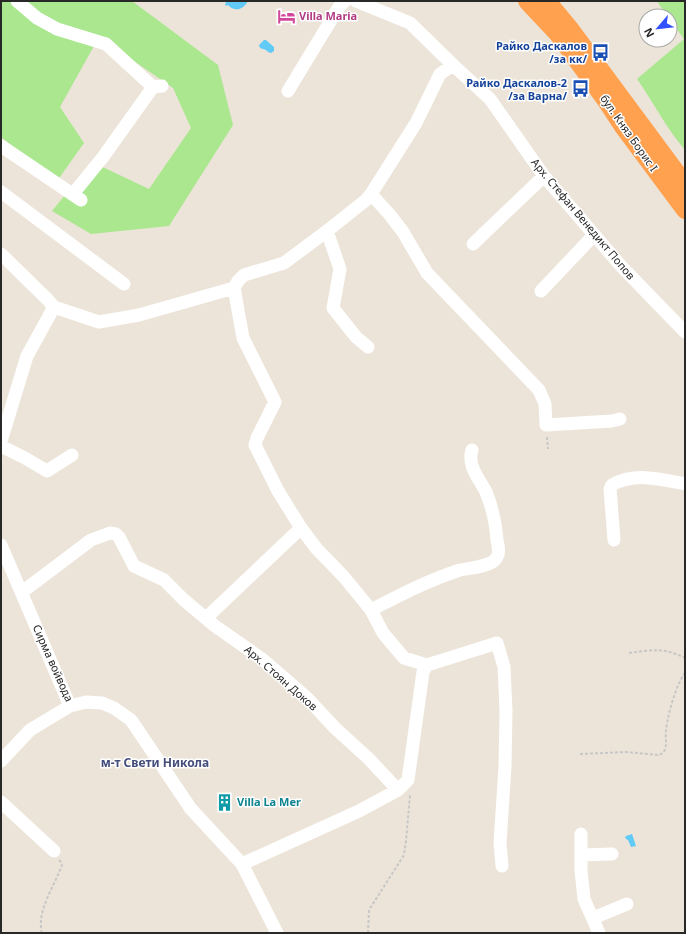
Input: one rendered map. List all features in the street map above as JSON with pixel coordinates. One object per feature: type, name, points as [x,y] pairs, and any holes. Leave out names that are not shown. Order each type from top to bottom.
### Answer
[{"type":"highway","name":"бул. Княз Борис I","points":[[527,1],[558,34],[624,128],[685,210]]},
{"type":"highway","name":"бул. Княз Борис I","points":[[547,1],[571,30],[685,184]]},
{"type":"street","points":[[1,146],[77,197],[103,157],[158,87],[106,44],[57,29],[37,18],[17,1]]},
{"type":"street","points":[[288,91],[339,7],[345,1]]},
{"type":"street","name":"Арх. Стефан Венедикт Попов","points":[[356,1],[410,23],[490,99],[544,176],[621,266],[685,332]]},
{"type":"street","points":[[453,65],[440,74],[416,123],[366,200],[284,263],[244,275],[238,280],[234,288],[243,338],[274,402],[255,445],[278,491],[316,548],[344,577],[371,610],[383,633],[404,658],[427,665],[497,643],[504,667],[506,711],[505,767],[500,843],[502,866]]},
{"type":"street","points":[[473,244],[544,176]]},
{"type":"street","points":[[1,192],[124,284]]},
{"type":"street","points":[[371,194],[403,232],[427,273],[539,390],[545,404],[546,425],[612,421],[620,419]]},
{"type":"street","points":[[327,231],[340,269],[333,308],[356,337],[368,347]]},
{"type":"street","points":[[540,291],[594,235]]},
{"type":"street","points":[[1,254],[48,300],[54,308],[98,322],[140,316],[234,288]]},
{"type":"street","points":[[1,441],[28,356],[54,308]]},
{"type":"street","points":[[1,446],[48,471],[72,455]]},
{"type":"street","points":[[371,610],[426,582],[461,570],[489,564],[496,560],[499,553],[496,524],[486,492],[472,466],[470,457],[472,450]]},
{"type":"street","points":[[614,540],[610,489],[612,485],[627,478],[644,477],[685,484]]},
{"type":"street","points":[[206,618],[302,528]]},
{"type":"street","name":"Арх. Стоян Доков","points":[[22,592],[91,540],[110,533],[116,534],[134,566],[164,580],[184,600],[206,618],[262,659],[307,698],[335,728],[370,759],[398,790]]},
{"type":"street","name":"Сирма войвода","points":[[1,545],[70,706],[86,702],[102,703],[114,708],[132,720],[191,809],[242,864],[277,933]]},
{"type":"street","points":[[242,864],[359,811],[398,790],[408,780],[423,672],[427,665]]},
{"type":"street","points":[[1,761],[30,730],[70,706]]},
{"type":"street","points":[[1,802],[54,852]]},
{"type":"street","points":[[582,834],[581,883],[584,899],[597,928]]},
{"type":"street","points":[[581,855],[612,854]]},
{"type":"street","points":[[597,928],[598,916],[627,904]]},
{"type":"path","points":[[629,653],[661,650],[685,658]]},
{"type":"path","points":[[580,754],[626,752],[663,753],[666,746],[666,730],[672,702],[685,673]]},
{"type":"path","points":[[368,933],[369,910],[404,855],[410,799],[408,780]]},
{"type":"path","points":[[42,933],[42,915],[52,886],[62,865],[54,852]]},
{"type":"green space","points":[[1,1],[132,1],[218,65],[233,125],[169,226],[91,234],[52,211],[92,162],[149,189],[191,128],[173,88],[99,37],[60,107],[84,143],[57,181],[1,137]]},
{"type":"green space","points":[[657,1],[685,1],[685,150],[672,133],[637,79],[673,48],[678,48],[678,44],[684,39],[678,31],[678,8],[662,8]]},
{"type":"water","points":[[227,1],[248,1],[242,8],[234,9],[228,5],[226,6],[225,4]]},
{"type":"water","points":[[264,40],[274,47],[274,51],[271,53],[260,48],[259,45]]},
{"type":"water","points":[[632,834],[636,846],[631,847],[625,837]]},
{"type":"place","name":"Villa Maria","points":[[286,16]]},
{"type":"place","name":"Райко Даскалов /за кк/","points":[[600,52]]},
{"type":"place","name":"Райко Даскалов-2 /за Варна/","points":[[580,89]]},
{"type":"place","name":"Villa La Mer","points":[[224,802]]},
{"type":"district","name":"м-т Свети Никола","points":[[155,763]]}]
